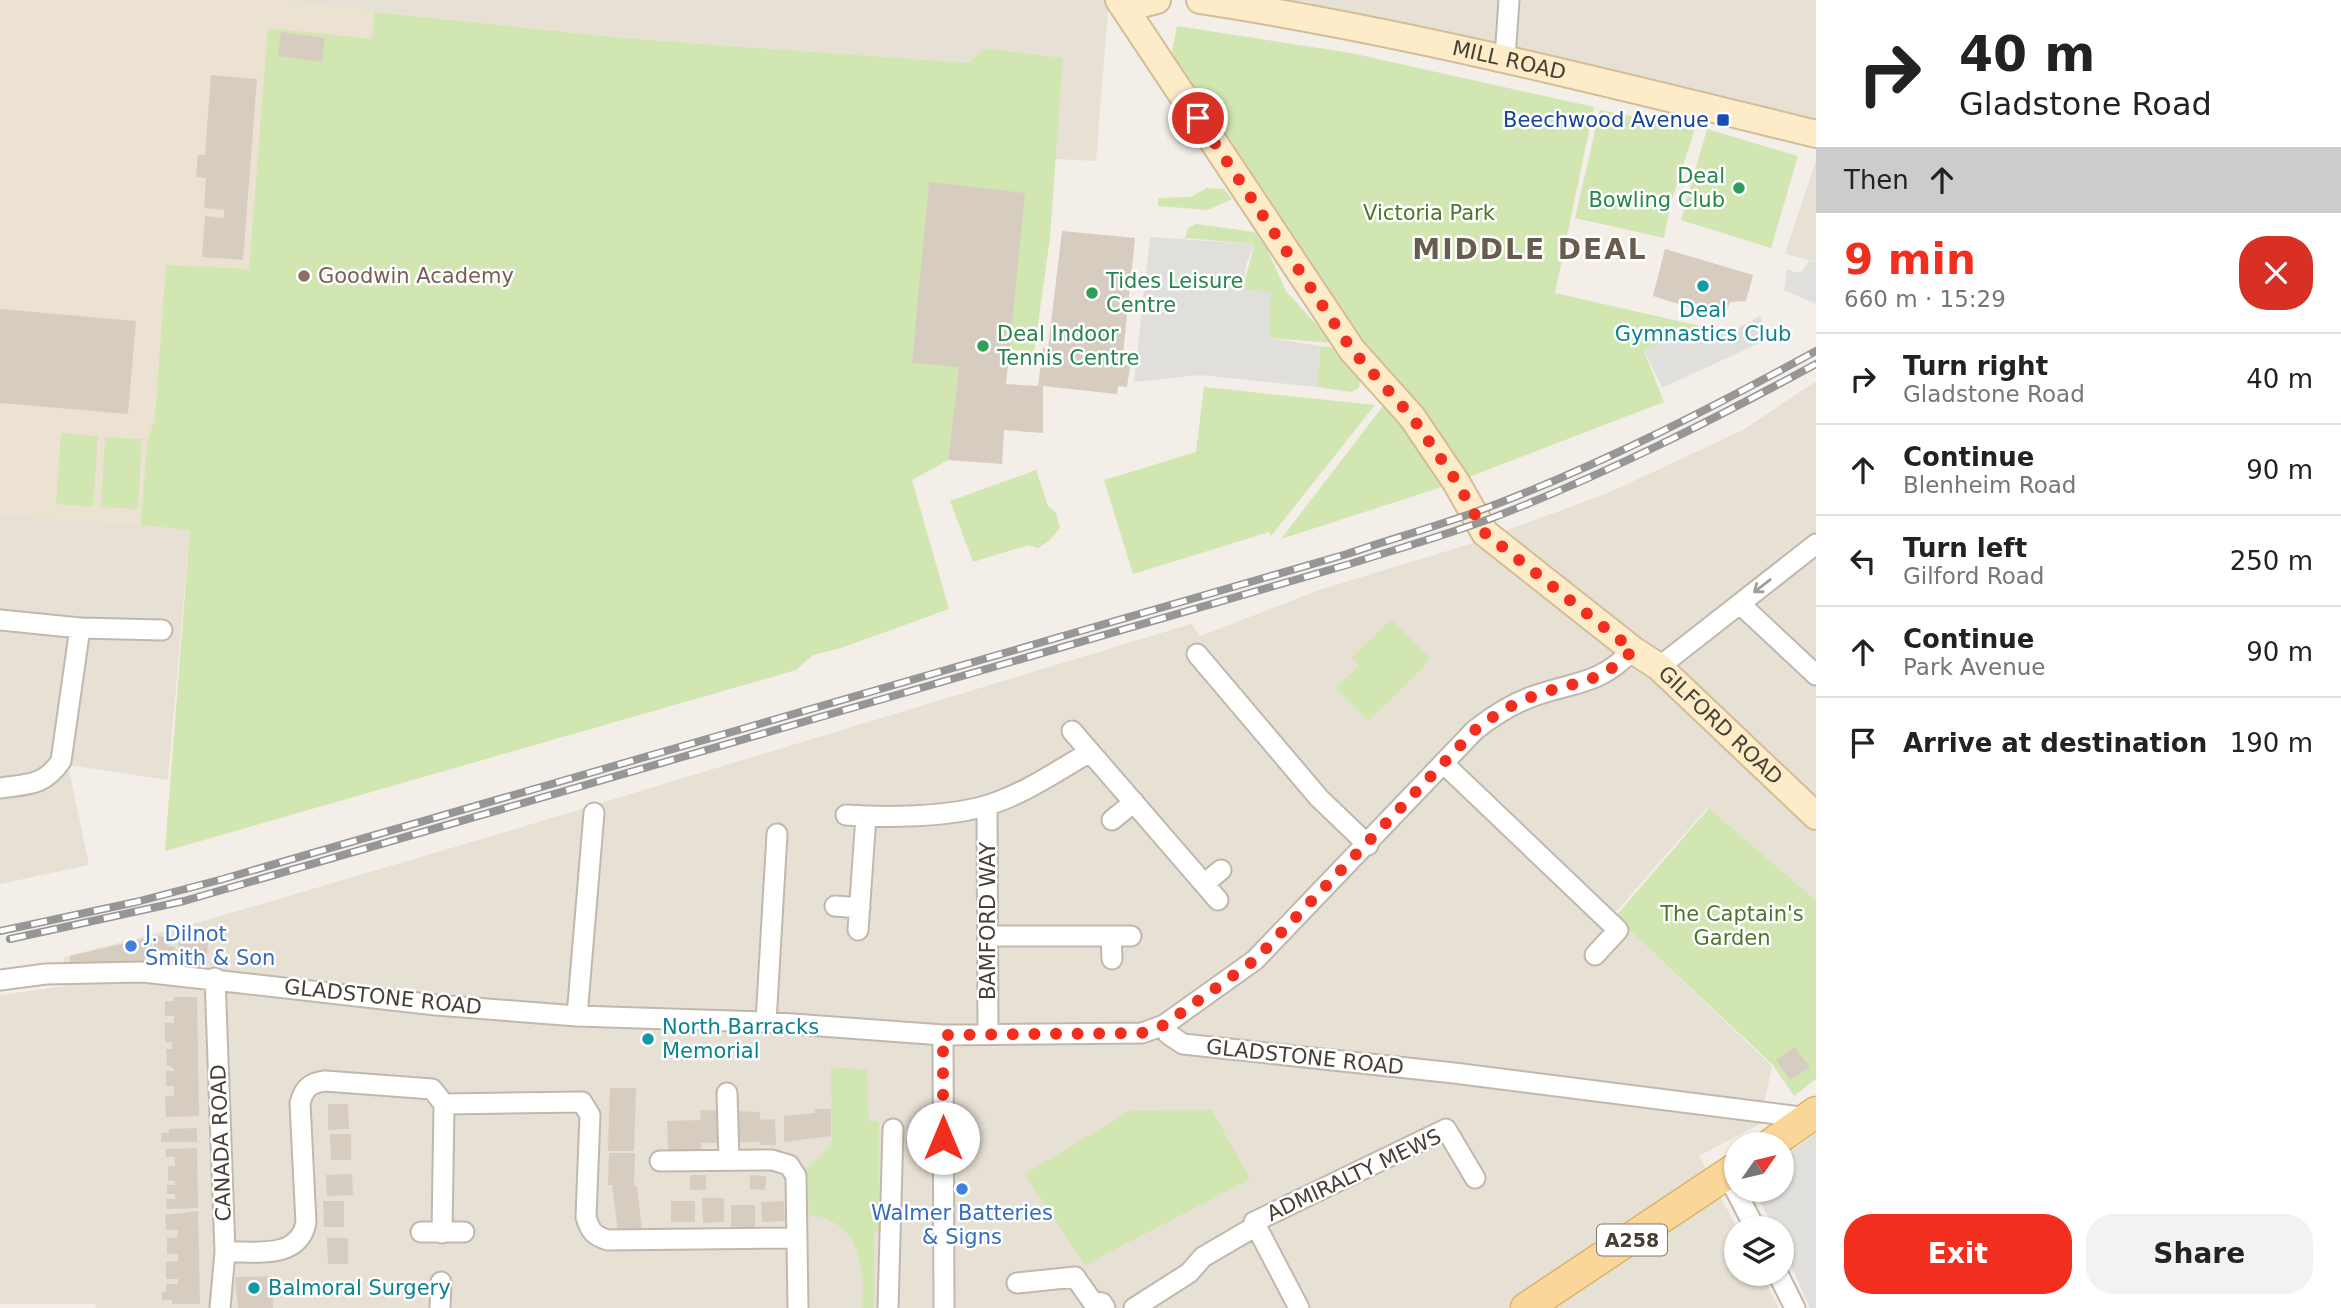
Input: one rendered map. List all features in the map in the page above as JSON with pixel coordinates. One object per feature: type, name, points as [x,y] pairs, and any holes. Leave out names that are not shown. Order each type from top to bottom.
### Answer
[{"type":"main road","points":[[1788,1132],[1812,1115]]},
{"type":"main road","name":"A258","points":[[1526,1308],[1724,1176]]},
{"type":"street","points":[[1123,4],[1157,0]]},
{"type":"street","name":"MILL ROAD","points":[[1200,0],[1290,7],[1816,134]]},
{"type":"street","points":[[1505,58],[1509,0]]},
{"type":"street","name":"GILFORD ROAD","points":[[1123,4],[1352,350],[1412,417],[1467,500],[1485,533],[1633,650],[1659,667],[1816,816]]},
{"type":"street","points":[[1659,667],[1816,544]]},
{"type":"street","points":[[1740,604],[1816,675]]},
{"type":"street","points":[[0,620],[80,628],[162,630]]},
{"type":"street","points":[[0,788],[36,783],[51,776],[61,761],[80,628]]},
{"type":"street","points":[[1164,1025],[1255,960],[1368,845],[1475,730],[1503,709],[1533,696],[1599,678],[1615,668],[1633,650]]},
{"type":"street","points":[[1196,654],[1319,798],[1368,845]]},
{"type":"street","points":[[1072,731],[1218,900]]},
{"type":"street","points":[[858,930],[860,908],[856,816],[960,811],[986,806],[1022,791],[1090,752]]},
{"type":"street","points":[[1443,763],[1618,930],[1595,955]]},
{"type":"street","points":[[1112,820],[1133,802]]},
{"type":"street","name":"BAMFORD WAY","points":[[986,806],[988,1035]]},
{"type":"street","points":[[577,1016],[594,813]]},
{"type":"street","points":[[766,1022],[777,834]]},
{"type":"street","points":[[1204,884],[1221,870]]},
{"type":"street","points":[[835,906],[860,908]]},
{"type":"street","points":[[989,936],[1121,936],[1112,959]]},
{"type":"street","name":"GLADSTONE ROAD","points":[[0,980],[46,974],[143,972],[436,1004],[577,1016],[766,1022],[943,1035],[1142,1033],[1164,1025],[1168,1034],[1183,1044],[1812,1115]]},
{"type":"street","name":"CANADA ROAD","points":[[215,978],[225,1252],[220,1308]]},
{"type":"street","points":[[943,1035],[944,1308]]},
{"type":"street","points":[[225,1252],[284,1250],[294,1246],[303,1236],[306,1223],[300,1103],[304,1091],[313,1083],[325,1081],[432,1089],[444,1104],[442,1233]]},
{"type":"street","points":[[727,1093],[729,1160]]},
{"type":"street","points":[[444,1104],[582,1102],[590,1115],[586,1217],[590,1229],[597,1237],[608,1240],[797,1238]]},
{"type":"street","points":[[888,1308],[893,1129]]},
{"type":"street","name":"ADMIRALTY MEWS","points":[[1299,1308],[1254,1222],[1446,1129],[1475,1178]]},
{"type":"street","points":[[660,1161],[772,1160],[789,1165],[796,1176],[798,1308]]},
{"type":"street","name":"ADMIRALTY MEWS","points":[[1134,1308],[1189,1273],[1203,1257],[1256,1226]]},
{"type":"street","points":[[421,1232],[464,1232]]},
{"type":"street","points":[[1017,1283],[1074,1277],[1092,1301],[1102,1303],[1105,1308]]},
{"type":"street","points":[[440,1308],[441,1282]]},
{"type":"street","points":[[1784,1286],[1795,1308]]},
{"type":"shaded area","name":"Goodwin Academy","points":[[0,0],[268,0],[624,38],[796,670],[165,851],[190,530],[0,514]]},
{"type":"shaded area","points":[[268,0],[1127,0],[1108,12],[1096,161],[1056,159],[1062,58],[985,48],[970,63],[624,38]]},
{"type":"shaded area","points":[[1254,0],[1816,0],[1816,127]]},
{"type":"shaded area","points":[[1816,161],[1816,262],[1785,254]]},
{"type":"shaded area","points":[[1150,237],[1254,244],[1246,265],[1243,289],[1271,292],[1269,338],[1320,346],[1317,387],[1200,375],[1134,382]]},
{"type":"shaded area","points":[[1809,261],[1816,262],[1816,304],[1784,290],[1787,270],[1801,273]]},
{"type":"shaded area","points":[[1760,316],[1770,338],[1662,388],[1644,350],[1700,326],[1729,333]]},
{"type":"shaded area","points":[[1816,381],[1816,902],[1708,807],[1613,915],[1772,1066],[1760,1124],[1745,1132],[1724,1132],[1724,1143],[1699,1156],[1731,1216],[1724,1216],[1724,1286],[1767,1286],[1779,1308],[96,1308],[95,1304],[0,1304],[0,995],[65,986],[64,957],[197,923],[502,833],[1191,624],[1201,636],[1319,590],[1470,544],[1608,493],[1743,430]]},
{"type":"shaded area","points":[[0,514],[190,529],[168,780],[68,765],[89,865],[0,884]]},
{"type":"shaded area","points":[[1816,1133],[1816,1308],[1810,1308],[1794,1273],[1794,1216],[1767,1216],[1761,1202],[1794,1202],[1794,1149]]},
{"type":"green space","name":"Goodwin Academy","points":[[375,12],[624,38],[969,63],[985,48],[1063,58],[1050,238],[1034,353],[1010,349],[1007,373],[959,367],[948,460],[912,480],[949,609],[841,648],[813,655],[796,670],[165,851],[190,530],[141,525],[147,441],[155,419],[166,265],[249,269],[268,28],[372,39]]},
{"type":"green space","name":"Victoria Park","points":[[1177,26],[1351,53],[1594,107],[1555,293],[1700,326],[1644,351],[1664,402],[1456,482],[1168,72]]},
{"type":"green space","points":[[1600,110],[1695,129],[1672,199],[1664,238],[1575,218]]},
{"type":"green space","name":"Deal Bowling Club","points":[[1707,129],[1798,156],[1771,248],[1681,220]]},
{"type":"green space","points":[[1207,188],[1224,189],[1232,199],[1208,210],[1158,206],[1158,198],[1190,197]]},
{"type":"green space","points":[[1196,224],[1254,232],[1264,243],[1286,291],[1333,343],[1269,338],[1243,289],[1254,244],[1185,238],[1188,228]]},
{"type":"green space","points":[[1320,346],[1336,348],[1360,379],[1359,388],[1351,392],[1317,387]]},
{"type":"green space","points":[[1204,387],[1375,405],[1271,536],[1269,532],[1133,574],[1104,480],[1196,452]]},
{"type":"green space","points":[[1383,406],[1402,423],[1445,486],[1281,539]]},
{"type":"green space","points":[[61,433],[98,436],[93,507],[56,504]]},
{"type":"green space","points":[[105,437],[142,439],[138,509],[101,507]]},
{"type":"green space","points":[[1036,470],[1048,506],[1056,513],[1060,528],[1050,540],[1038,548],[1029,545],[973,562],[950,501]]},
{"type":"green space","points":[[1391,619],[1431,659],[1368,721],[1335,688],[1359,665],[1352,657]]},
{"type":"green space","name":"The Captain's Garden","points":[[1709,808],[1816,901],[1816,1079],[1794,1096],[1773,1065],[1615,917]]},
{"type":"green space","points":[[831,1067],[867,1070],[869,1121],[879,1121],[879,1230],[874,1231],[874,1308],[862,1308],[860,1262],[848,1236],[839,1226],[826,1219],[809,1215],[807,1168],[832,1143]]},
{"type":"green space","points":[[1212,1110],[1250,1179],[1085,1265],[1025,1174],[1130,1111]]},
{"type":"building","points":[[281,32],[325,38],[322,62],[278,56]]},
{"type":"building","points":[[211,75],[257,79],[243,260],[202,257],[205,216],[224,218],[224,210],[204,208],[206,178],[196,177],[198,155],[205,155]]},
{"type":"building","points":[[929,182],[1025,193],[1006,384],[1038,386],[1043,348],[1048,348],[1062,231],[1135,238],[1122,364],[1130,366],[1127,387],[1118,386],[1117,394],[1043,386],[1043,433],[1004,430],[1002,464],[948,460],[959,367],[912,363]]},
{"type":"building","name":"Deal Gymnastics Club","points":[[1665,249],[1753,275],[1746,301],[1730,302],[1724,318],[1653,296]]},
{"type":"building","points":[[0,309],[136,321],[128,414],[0,403]]},
{"type":"building","points":[[175,932],[182,932],[181,942],[196,943],[196,938],[208,943],[206,966],[178,964],[179,943],[175,942]]},
{"type":"building","points":[[155,936],[168,937],[167,946],[175,947],[174,963],[153,962]]},
{"type":"building","name":"J. Dilnot Smith & Son","points":[[152,937],[150,968],[70,965],[70,956]]},
{"type":"building","points":[[174,997],[197,997],[199,1116],[166,1117],[165,1096],[174,1096],[174,1086],[166,1086],[166,1071],[174,1071],[174,1068],[167,1065],[166,1049],[172,1049],[172,1042],[165,1042],[165,1023],[174,1023],[174,1016],[165,1016],[165,1001],[174,1001]]},
{"type":"building","points":[[1795,1047],[1810,1067],[1790,1080],[1776,1060]]},
{"type":"building","points":[[610,1088],[636,1088],[634,1151],[608,1151]]},
{"type":"building","points":[[328,1104],[348,1104],[349,1129],[328,1130]]},
{"type":"building","points":[[815,1109],[831,1109],[831,1136],[784,1142],[784,1116],[815,1113]]},
{"type":"building","points":[[700,1110],[760,1112],[760,1120],[775,1119],[776,1145],[760,1145],[760,1142],[701,1143],[701,1150],[668,1150],[667,1121],[701,1120]]},
{"type":"building","points":[[197,1128],[197,1142],[161,1142],[161,1133],[169,1133],[169,1129]]},
{"type":"building","points":[[330,1134],[351,1134],[351,1160],[331,1160]]},
{"type":"building","points":[[197,1148],[198,1208],[167,1209],[166,1199],[175,1199],[175,1194],[167,1194],[167,1185],[175,1185],[175,1181],[168,1181],[168,1166],[175,1166],[175,1157],[166,1157],[166,1149]]},
{"type":"building","points":[[609,1153],[635,1153],[634,1186],[637,1186],[642,1232],[618,1231],[612,1185],[608,1185]]},
{"type":"building","points":[[352,1174],[353,1195],[327,1196],[326,1175]]},
{"type":"building","points":[[690,1175],[706,1175],[706,1190],[690,1190]]},
{"type":"building","points":[[750,1175],[766,1176],[765,1190],[750,1189]]},
{"type":"building","points":[[702,1198],[724,1198],[724,1222],[703,1223]]},
{"type":"building","points":[[323,1201],[344,1201],[344,1227],[324,1227]]},
{"type":"building","points":[[671,1201],[695,1201],[695,1222],[671,1222]]},
{"type":"building","points":[[784,1201],[785,1221],[762,1222],[761,1202]]},
{"type":"building","points":[[731,1205],[755,1205],[755,1228],[731,1227]]},
{"type":"building","points":[[198,1211],[200,1304],[172,1304],[172,1300],[162,1300],[162,1292],[166,1292],[166,1284],[178,1284],[178,1279],[166,1279],[166,1262],[178,1261],[178,1254],[167,1254],[167,1238],[177,1238],[178,1230],[166,1230],[165,1215]]},
{"type":"building","points":[[327,1238],[348,1238],[348,1264],[328,1264]]},
{"type":"building","name":"Balmoral Surgery","points":[[272,1276],[273,1308],[238,1308],[235,1277]]},
{"type":"railway","points":[[0,931],[136,902],[223,879],[1347,554],[1471,514],[1573,473],[1696,415],[1816,351]]},
{"type":"railway","points":[[10,939],[184,901],[1439,536],[1492,518],[1616,465],[1816,364]]},
{"type":"place","name":"Beechwood Avenue","points":[[1723,120]]},
{"type":"place","name":"Deal Bowling Club","points":[[1739,188]]},
{"type":"place","name":"Goodwin Academy","points":[[304,276]]},
{"type":"place","name":"Deal Gymnastics Club","points":[[1703,286]]},
{"type":"place","name":"Tides Leisure Centre","points":[[1092,293]]},
{"type":"place","name":"Deal Indoor Tennis Centre","points":[[983,346]]},
{"type":"place","name":"J. Dilnot Smith & Son","points":[[131,946]]},
{"type":"place","name":"North Barracks Memorial","points":[[648,1039]]},
{"type":"place","name":"Walmer Batteries & Signs","points":[[962,1189]]},
{"type":"place","name":"Balmoral Surgery","points":[[254,1288]]},
{"type":"district","name":"MIDDLE DEAL","points":[[1530,249]]},
{"type":"route","points":[[943,1138],[943,1035],[1142,1033],[1164,1025],[1214,993],[1255,960],[1368,845],[1475,730],[1503,709],[1533,696],[1599,678],[1615,668],[1633,650],[1485,533],[1457,482],[1412,417],[1352,350],[1198,118]]}]
